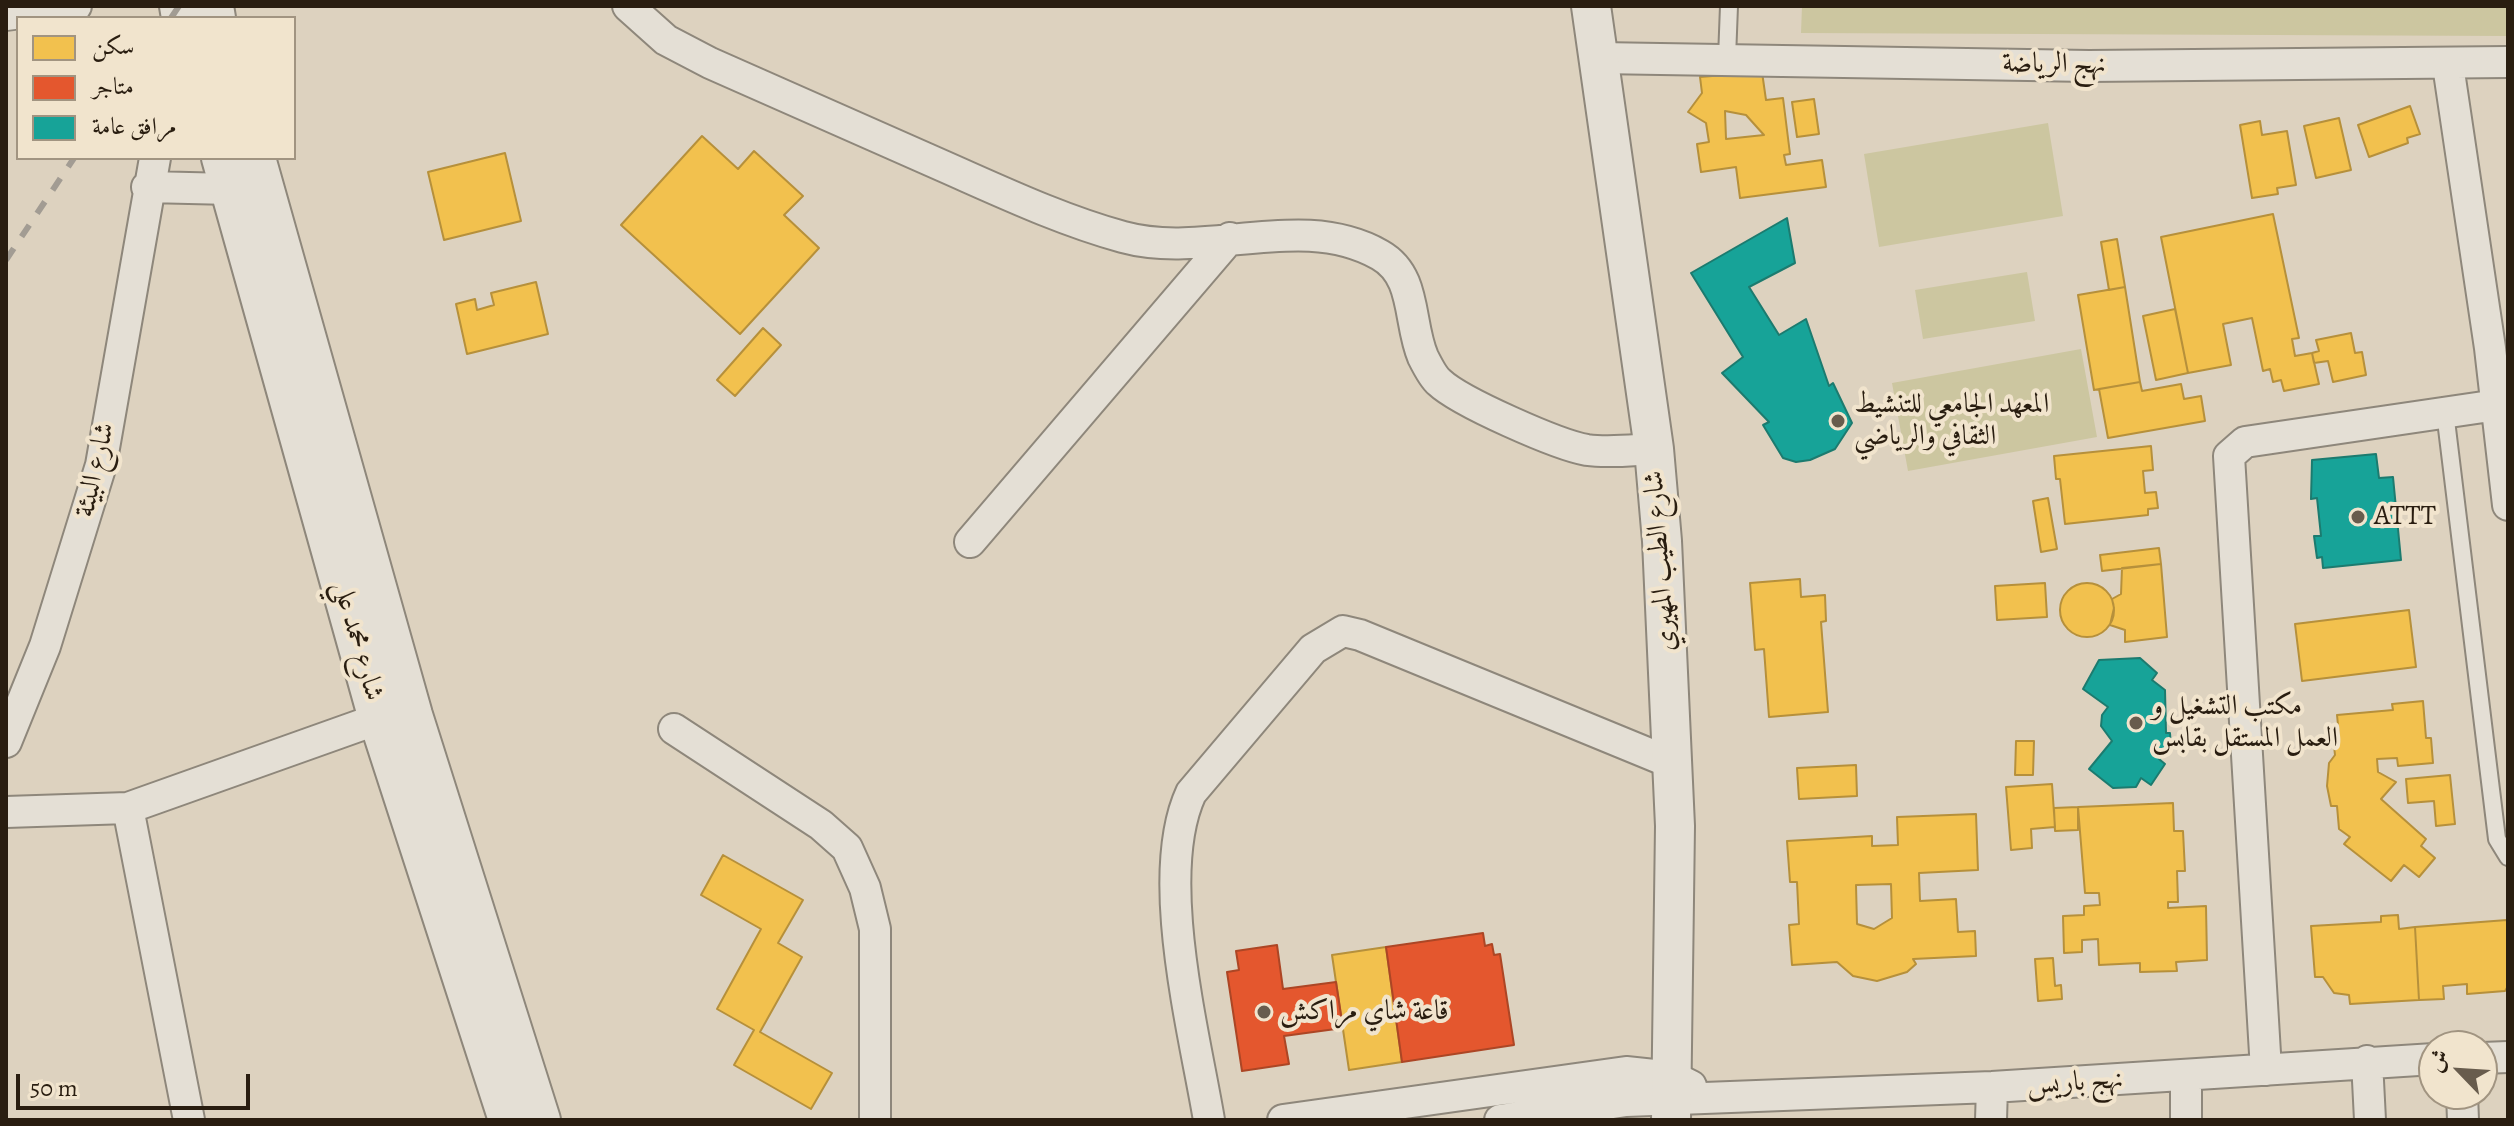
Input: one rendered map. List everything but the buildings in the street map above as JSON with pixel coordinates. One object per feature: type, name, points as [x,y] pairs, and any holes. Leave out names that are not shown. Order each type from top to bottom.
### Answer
[{"type":"street","points":[[6,15],[76,6]]},
{"type":"street","points":[[628,6],[666,40],[710,63],[1062,217],[1126,238],[1170,243],[1230,238],[1330,239],[1382,256],[1400,271],[1423,356],[1438,382],[1463,399],[1583,449],[1654,449]]},
{"type":"street","name":"شارع الطيب المهيري","points":[[1591,6],[1654,449],[1674,764],[1672,1099]]},
{"type":"street","name":"نهج الرياضة","points":[[1599,58],[2089,66],[2448,65],[2508,62]]},
{"type":"street","points":[[2448,65],[2499,346],[2497,405],[2508,505]]},
{"type":"street","name":"شارع محمد علي","points":[[257,160],[396,717],[508,1120]]},
{"type":"street","name":"شارع البيئة","points":[[6,742],[26,701],[45,646],[101,465],[151,172],[226,174]]},
{"type":"street","name":"شارع محمد علي","points":[[226,174],[396,717],[541,1120]]},
{"type":"street","points":[[970,542],[1230,238]]},
{"type":"street","points":[[2266,1070],[2229,456],[2245,442],[2497,405]]},
{"type":"street","points":[[1209,1120],[1185,977],[1175,883],[1180,816],[1191,793],[1313,649],[1343,631],[1360,635],[1674,764]]},
{"type":"street","points":[[6,812],[128,808],[396,717]]},
{"type":"street","points":[[674,729],[821,825],[847,848],[865,888],[875,929],[875,1120]]},
{"type":"street","points":[[128,808],[189,1120]]},
{"type":"street","name":"نهج باريس","points":[[1500,1120],[1626,1101],[1992,1087],[2418,1059]]},
{"type":"street","points":[[2367,1061],[2370,1120]]},
{"type":"street","name":"نهج باريس","points":[[1283,1120],[1626,1072],[1672,1099]]},
{"type":"street","points":[[2186,1076],[2186,1120]]},
{"type":"street","points":[[1991,1120],[1992,1087]]},
{"type":"lane","points":[[1727,58],[1729,6]]},
{"type":"lane","points":[[2445,412],[2497,839],[2508,857]]},
{"type":"shaded area","points":[[1802,6],[2508,6],[2508,36],[1801,33]]},
{"type":"shaded area","points":[[2048,123],[2063,216],[1879,247],[1864,154]]},
{"type":"shaded area","points":[[2027,272],[2035,321],[1923,339],[1915,290]]},
{"type":"shaded area","points":[[2081,349],[2097,437],[1908,471],[1892,383]]},
{"type":"railway","points":[[172,16],[179,6]]},
{"type":"railway","points":[[6,260],[73,160]]},
{"type":"place","name":"المعهد الجامعي للتنشيط الثقافي والرياضي","points":[[1838,421]]},
{"type":"place","name":"ATTT","points":[[2358,517]]},
{"type":"place","name":"مكتب التشغيل و العمل المستقل بقابس","points":[[2136,723]]},
{"type":"place","name":"قاعة شاي مراكش","points":[[1264,1012]]}]
